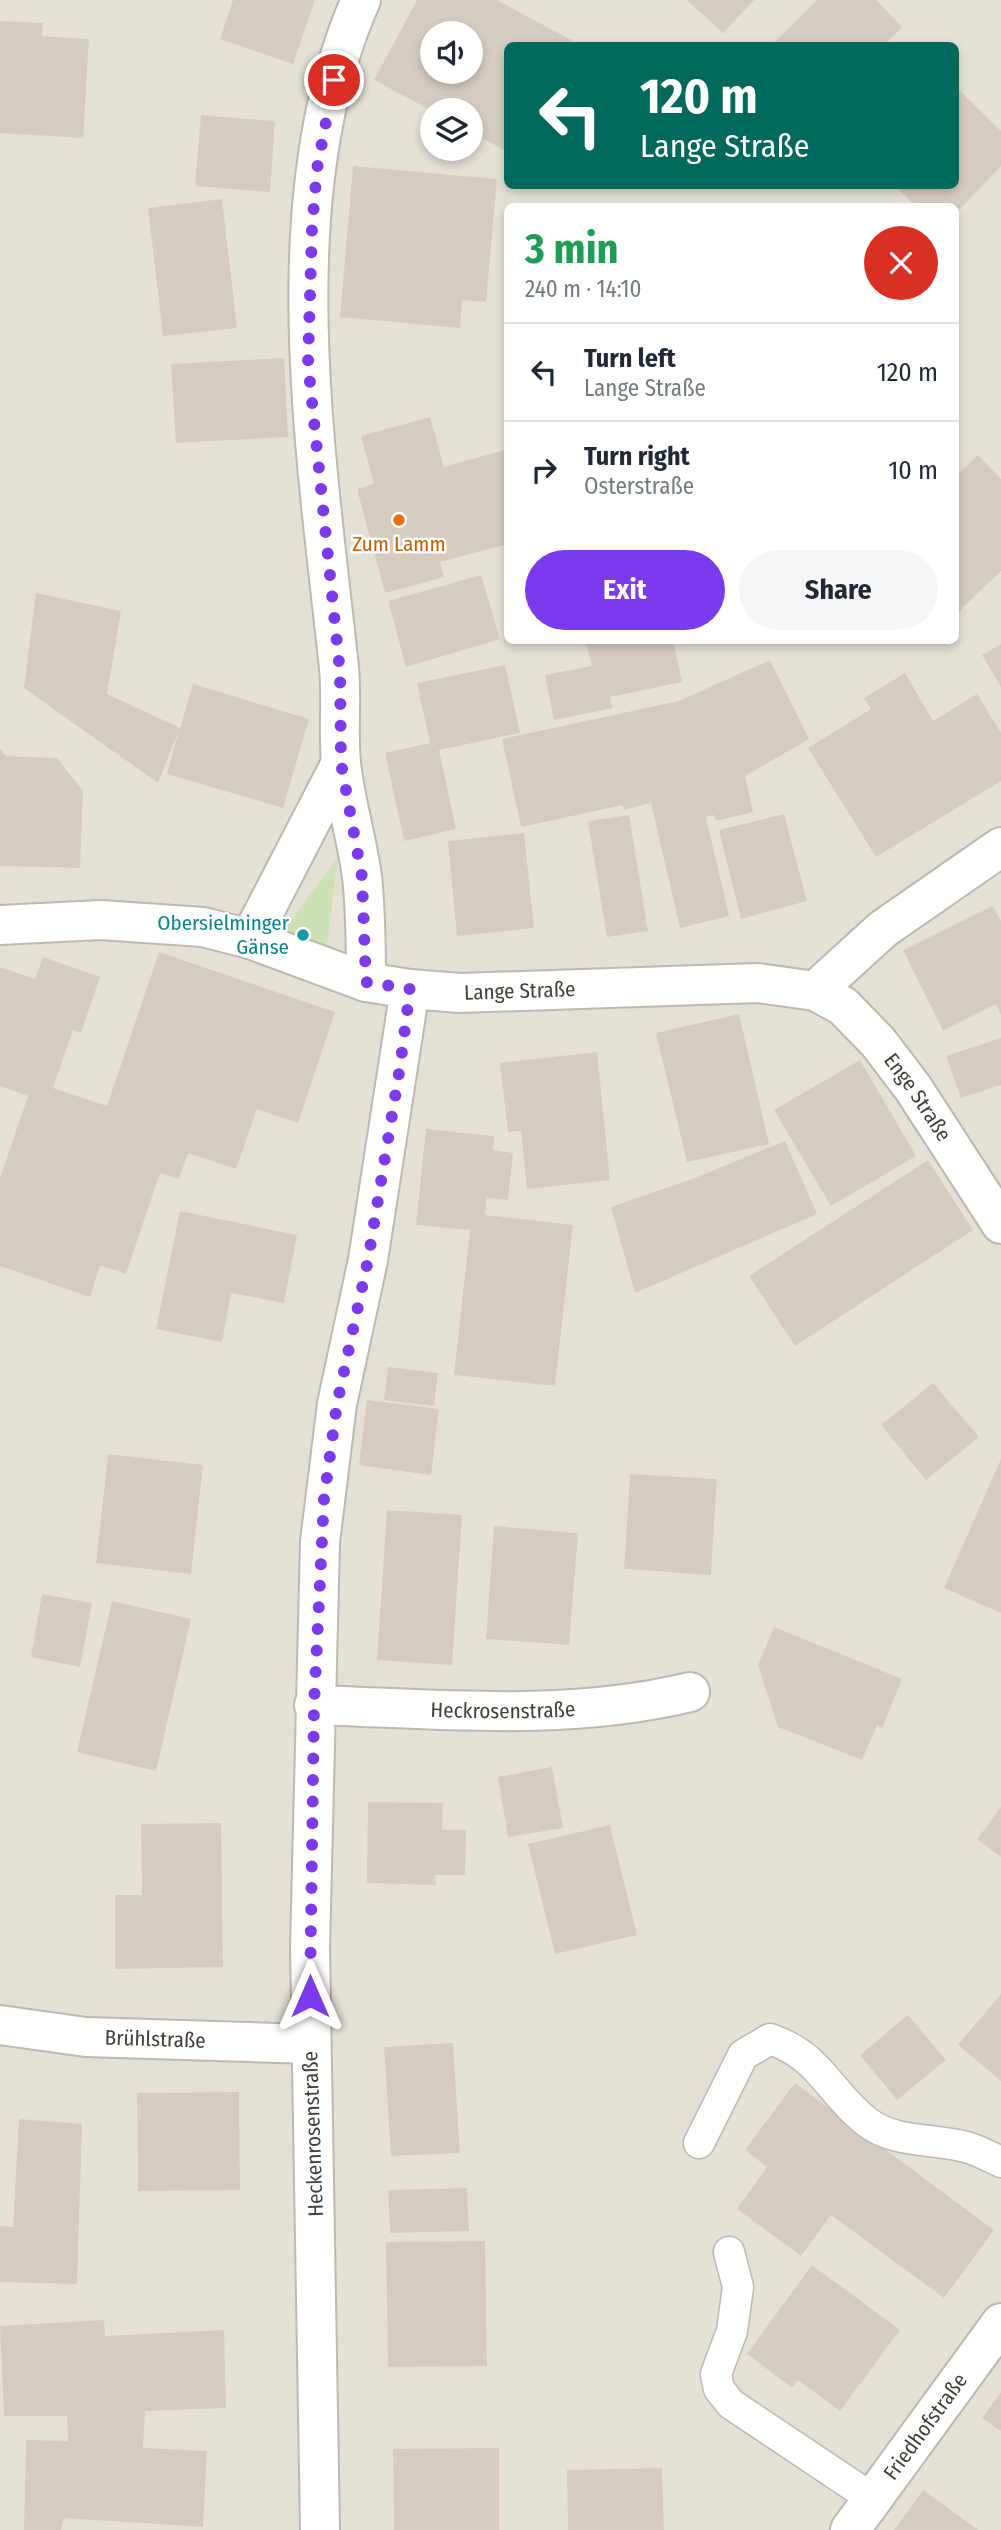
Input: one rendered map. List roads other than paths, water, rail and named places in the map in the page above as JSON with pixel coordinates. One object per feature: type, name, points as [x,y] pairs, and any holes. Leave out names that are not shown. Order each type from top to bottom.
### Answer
[{"type":"street","points":[[361,0],[344,37],[328,102],[317,169],[309,292],[308,363],[340,672],[341,763],[362,877],[366,982]]},
{"type":"street","points":[[250,939],[341,763]]},
{"type":"street","points":[[815,991],[883,929],[1001,847]]},
{"type":"street","name":"Lange Straße","points":[[0,925],[101,920],[156,921],[203,927],[250,939],[366,982],[410,989],[460,993],[758,983],[815,991]]},
{"type":"street","name":"Heckenrosenstraße","points":[[320,2530],[318,2329],[310,2044],[314,1705],[320,1542],[326,1477],[370,1247],[410,989]]},
{"type":"street","name":"Enge Straße","points":[[815,991],[843,1006],[878,1042],[913,1088],[1001,1224]]},
{"type":"street","name":"Heckrosenstraße","points":[[314,1705],[533,1712],[640,1704],[690,1692]]},
{"type":"street","name":"Brühlstraße","points":[[0,2025],[86,2037],[310,2044]]},
{"type":"street","name":"Friedhofstraße","points":[[850,2530],[1001,2323]]},
{"type":"lane","points":[[699,2143],[743,2055],[770,2039],[793,2047],[821,2071],[867,2122],[897,2137],[966,2147],[1001,2162]]},
{"type":"lane","points":[[729,2252],[738,2287],[732,2331],[716,2374],[719,2389],[731,2404],[873,2499]]},
{"type":"place","name":"Zum Lamm","points":[[399,520]]},
{"type":"place","name":"Obersielminger Gänse","points":[[303,935]]}]
